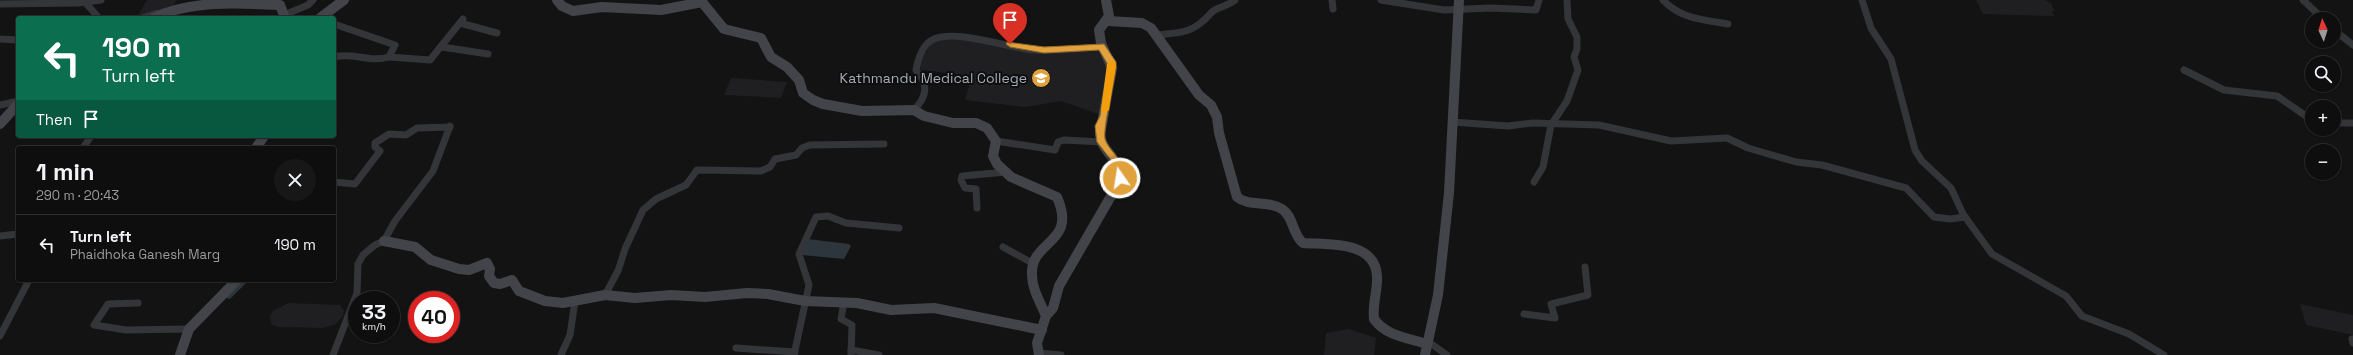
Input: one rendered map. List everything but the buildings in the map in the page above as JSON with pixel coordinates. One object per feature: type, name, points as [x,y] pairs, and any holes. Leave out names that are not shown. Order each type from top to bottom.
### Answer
[{"type":"street","points":[[0,4],[100,0]]},
{"type":"street","points":[[156,16],[185,3],[220,0],[280,5],[285,16],[308,5],[313,0]]},
{"type":"street","points":[[323,16],[344,0]]},
{"type":"street","points":[[557,0],[562,6],[573,11],[602,7],[661,10],[702,2],[724,29],[761,38],[772,57],[787,67],[799,80],[803,93],[813,100],[823,104],[862,111],[914,110],[924,116],[953,123],[976,123],[987,128],[996,141],[993,156],[994,161],[1006,172],[1030,187],[1054,195],[1058,200],[1063,220],[1062,228],[1058,235],[1039,254],[1032,269],[1033,284],[1046,316]]},
{"type":"street","points":[[1061,355],[1038,354],[1037,343],[1046,316],[1053,308],[1060,286],[1116,189],[1120,178],[1116,160],[1101,142],[1100,126],[1104,116],[1112,68],[1112,62],[1101,46],[1100,30],[1108,21],[1110,13],[1106,0]]},
{"type":"street","points":[[1156,35],[1188,32],[1209,18],[1211,13],[1231,4],[1235,0]]},
{"type":"street","points":[[1332,0],[1334,9]]},
{"type":"street","points":[[1381,0],[1444,10],[1459,4],[1536,10],[1539,0]]},
{"type":"street","points":[[1534,182],[1543,167],[1551,125],[1567,101],[1578,70],[1574,57],[1577,49],[1578,38],[1568,20],[1567,0]]},
{"type":"street","points":[[1663,0],[1671,11],[1683,16],[1728,24]]},
{"type":"street","points":[[1862,0],[1871,28],[1891,59],[1915,150],[1922,162],[1951,188],[1965,217],[1992,254],[2066,296],[2082,316],[2129,334],[2164,355]]},
{"type":"street","points":[[2303,0],[2315,12]]},
{"type":"street","points":[[84,1],[97,16]]},
{"type":"street","points":[[1425,355],[1438,295],[1449,193],[1459,4]]},
{"type":"street","points":[[336,56],[350,53],[375,61],[389,57],[430,60],[442,47],[461,21],[496,33]]},
{"type":"street","points":[[1108,21],[1142,23],[1151,28],[1163,42],[1198,95],[1215,112],[1237,197],[1242,201],[1263,202],[1284,211],[1290,218],[1294,234],[1303,243],[1338,244],[1350,246],[1371,259],[1377,269],[1378,280],[1373,311],[1375,322],[1378,326],[1433,345],[1447,355]]},
{"type":"street","points":[[336,25],[395,46],[389,57]]},
{"type":"street","points":[[2341,36],[2353,46]]},
{"type":"street","points":[[914,110],[923,98],[926,83],[916,70],[916,63],[928,43],[934,39],[949,37],[1002,43],[1033,50],[1101,46]]},
{"type":"street","points":[[0,39],[16,40]]},
{"type":"street","points":[[442,47],[488,54]]},
{"type":"street","points":[[2184,70],[2224,90],[2238,93],[2277,96],[2305,115]]},
{"type":"street","points":[[0,105],[16,101]]},
{"type":"street","points":[[0,124],[16,106]]},
{"type":"street","points":[[1452,122],[1508,126],[1533,123],[1551,125],[1599,125],[1646,138],[1671,141],[1692,138],[1726,138],[1748,148],[1796,162],[1822,164],[1906,188],[1915,196],[1929,215],[1936,218],[1947,220],[1965,217]]},
{"type":"street","points":[[2341,123],[2353,123]]},
{"type":"street","points":[[336,182],[355,184],[380,151],[375,146],[375,143],[387,134],[406,135],[417,128],[450,126],[433,171],[395,221],[384,241]]},
{"type":"street","points":[[996,141],[1055,150],[1058,142],[1064,140],[1101,142]]},
{"type":"street","points":[[605,295],[618,271],[628,242],[643,210],[656,199],[686,185],[697,170],[766,169],[776,159],[796,155],[802,148],[810,145],[884,144]]},
{"type":"street","points":[[977,208],[976,189],[966,188],[961,180],[962,176],[1006,172]]},
{"type":"street","points":[[736,348],[794,353],[809,285],[799,254],[816,217],[828,216],[846,223],[899,228]]},
{"type":"street","points":[[0,236],[16,234]]},
{"type":"street","points":[[333,355],[357,294],[358,264],[363,255],[375,245],[384,241],[415,247],[431,260],[459,269],[469,270],[487,263],[490,269],[489,276],[494,283],[500,284],[512,280],[519,291],[529,296],[552,302],[575,301],[605,295],[635,298],[671,295],[705,297],[747,293],[781,295],[805,301],[844,302],[891,310],[934,308],[1042,330]]},
{"type":"street","points":[[1003,247],[1034,264]]},
{"type":"street","points":[[1524,314],[1554,318],[1551,304],[1588,295],[1585,267]]},
{"type":"street","points":[[0,336],[28,282]]},
{"type":"street","points":[[180,355],[189,329],[235,282]]},
{"type":"street","points":[[561,355],[570,336],[575,301]]},
{"type":"street","points":[[844,302],[841,319],[852,325],[851,353],[879,355]]},
{"type":"street","points":[[138,303],[108,304],[94,325],[126,330],[189,329]]},
{"type":"shaded area","points":[[147,0],[177,0],[170,9],[138,16]]},
{"type":"shaded area","points":[[1976,0],[2045,0],[2050,2],[2055,11],[2052,11],[2054,16],[1983,14]]},
{"type":"shaded area","name":"Kathmandu Medical College","points":[[949,37],[1020,48],[1101,47],[1110,59],[1104,116],[1061,101],[1025,107],[965,100],[972,76],[921,70],[919,63],[934,39]]},
{"type":"shaded area","points":[[731,78],[787,82],[781,98],[724,95]]},
{"type":"shaded area","points":[[808,239],[849,244],[851,246],[844,259],[802,255]]},
{"type":"shaded area","points":[[289,303],[340,305],[344,311],[343,316],[336,324],[323,328],[278,327],[271,324],[270,316],[273,311]]},
{"type":"shaded area","points":[[2300,304],[2353,315],[2353,335],[2306,325]]},
{"type":"shaded area","points":[[1349,329],[1376,338],[1374,355],[1324,355],[1326,333]]},
{"type":"waterway","points":[[229,295],[242,282]]},
{"type":"slow traffic","points":[[1105,110],[1112,64]]},
{"type":"place","name":"Kathmandu Medical College","points":[[1041,78]]},
{"type":"route","points":[[1010,44],[1020,48],[1033,50],[1101,46],[1112,62],[1112,68],[1104,116],[1100,126],[1101,142],[1116,160],[1120,178]]}]
